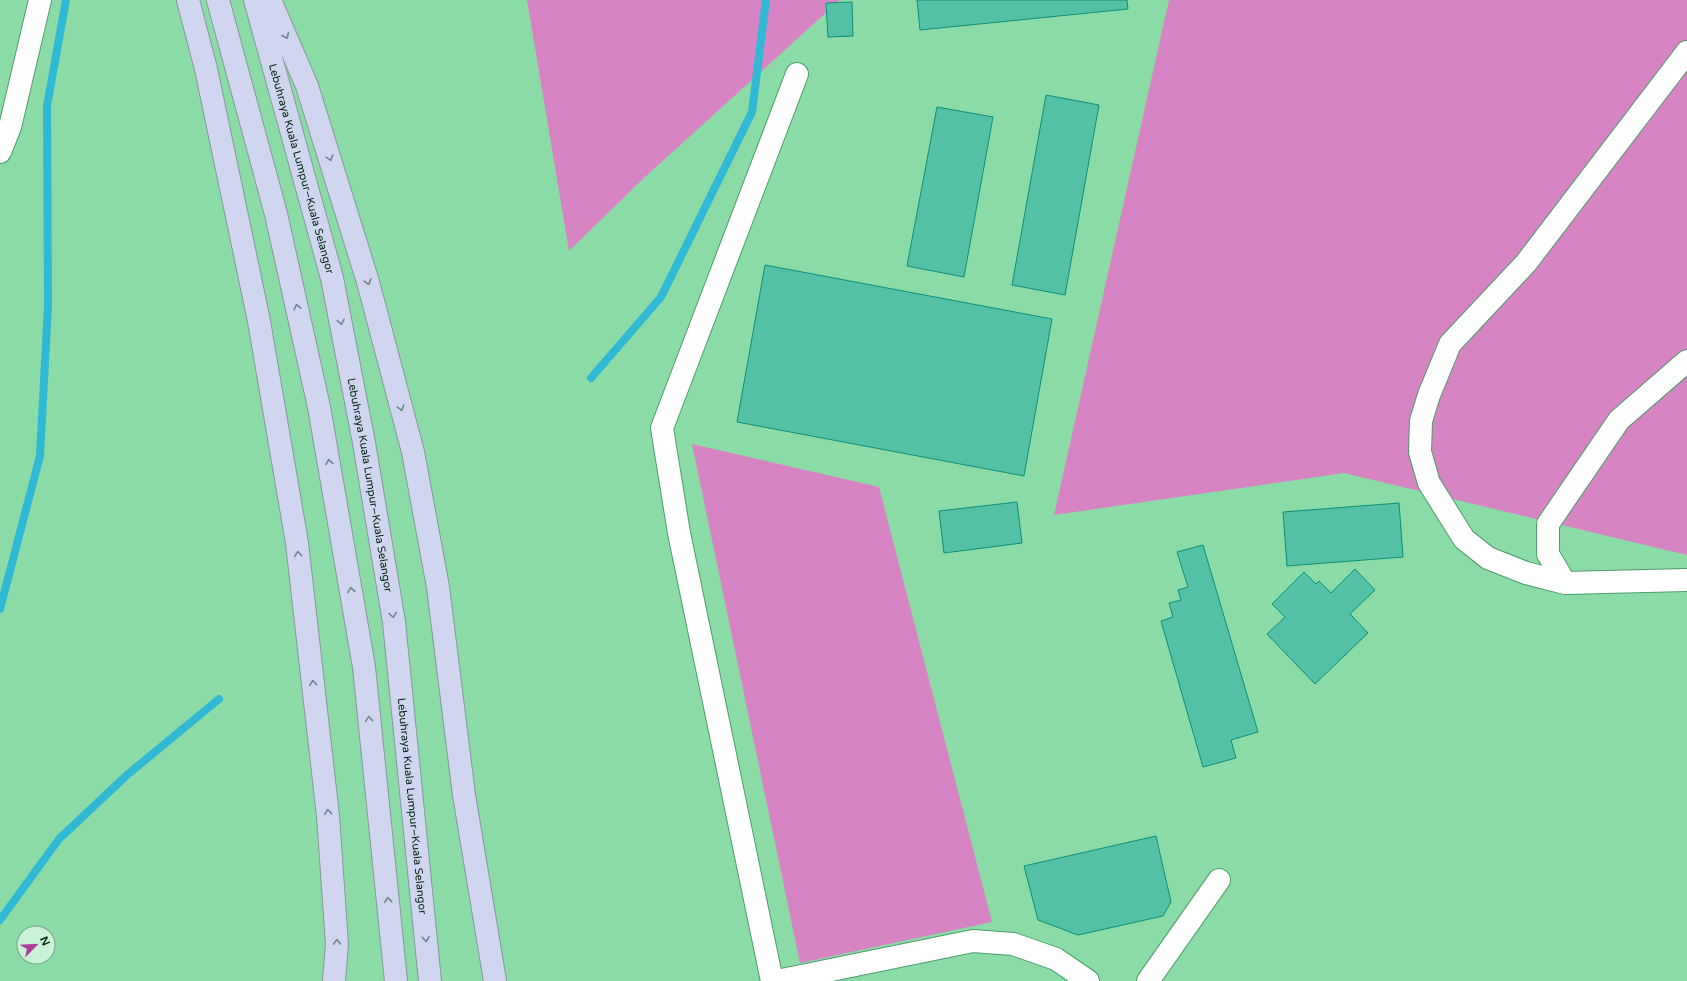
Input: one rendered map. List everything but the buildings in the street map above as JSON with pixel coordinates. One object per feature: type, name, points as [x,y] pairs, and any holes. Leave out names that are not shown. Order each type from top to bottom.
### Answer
[{"type":"highway","points":[[188,0],[206,69],[259,321],[297,543],[328,816],[337,944],[334,981]]},
{"type":"highway","points":[[218,0],[276,214],[319,406],[364,667],[396,981]]},
{"type":"highway","name":"Lebuhraya Kuala Lumpur–Kuala Selangor","points":[[255,0],[332,278],[364,443],[394,622],[430,981]]},
{"type":"highway","points":[[270,0],[309,93],[368,282],[413,452],[438,587],[464,796],[495,981]]},
{"type":"street","points":[[0,152],[10,127],[40,0]]},
{"type":"street","points":[[1687,52],[1526,263],[1450,344],[1429,395],[1421,421],[1420,452],[1429,483],[1464,539],[1488,558],[1526,573],[1565,583],[1687,580]]},
{"type":"street","points":[[772,981],[679,534],[662,428],[797,74]]},
{"type":"street","points":[[1565,583],[1548,554],[1548,524],[1619,420],[1687,361]]},
{"type":"street","points":[[1148,981],[1219,880]]},
{"type":"street","points":[[777,981],[973,941],[1013,944],[1056,959],[1088,981]]},
{"type":"shaded area","points":[[527,0],[840,0],[645,177],[569,251]]},
{"type":"shaded area","points":[[1169,0],[1687,0],[1687,555],[1344,473],[1054,515]]},
{"type":"shaded area","points":[[692,444],[879,487],[992,922],[800,963]]},
{"type":"waterway","points":[[0,609],[40,456],[48,306],[47,106],[66,0]]},
{"type":"waterway","points":[[591,378],[661,297],[752,112],[766,0]]},
{"type":"waterway","points":[[0,920],[59,839],[127,775],[219,699]]}]
